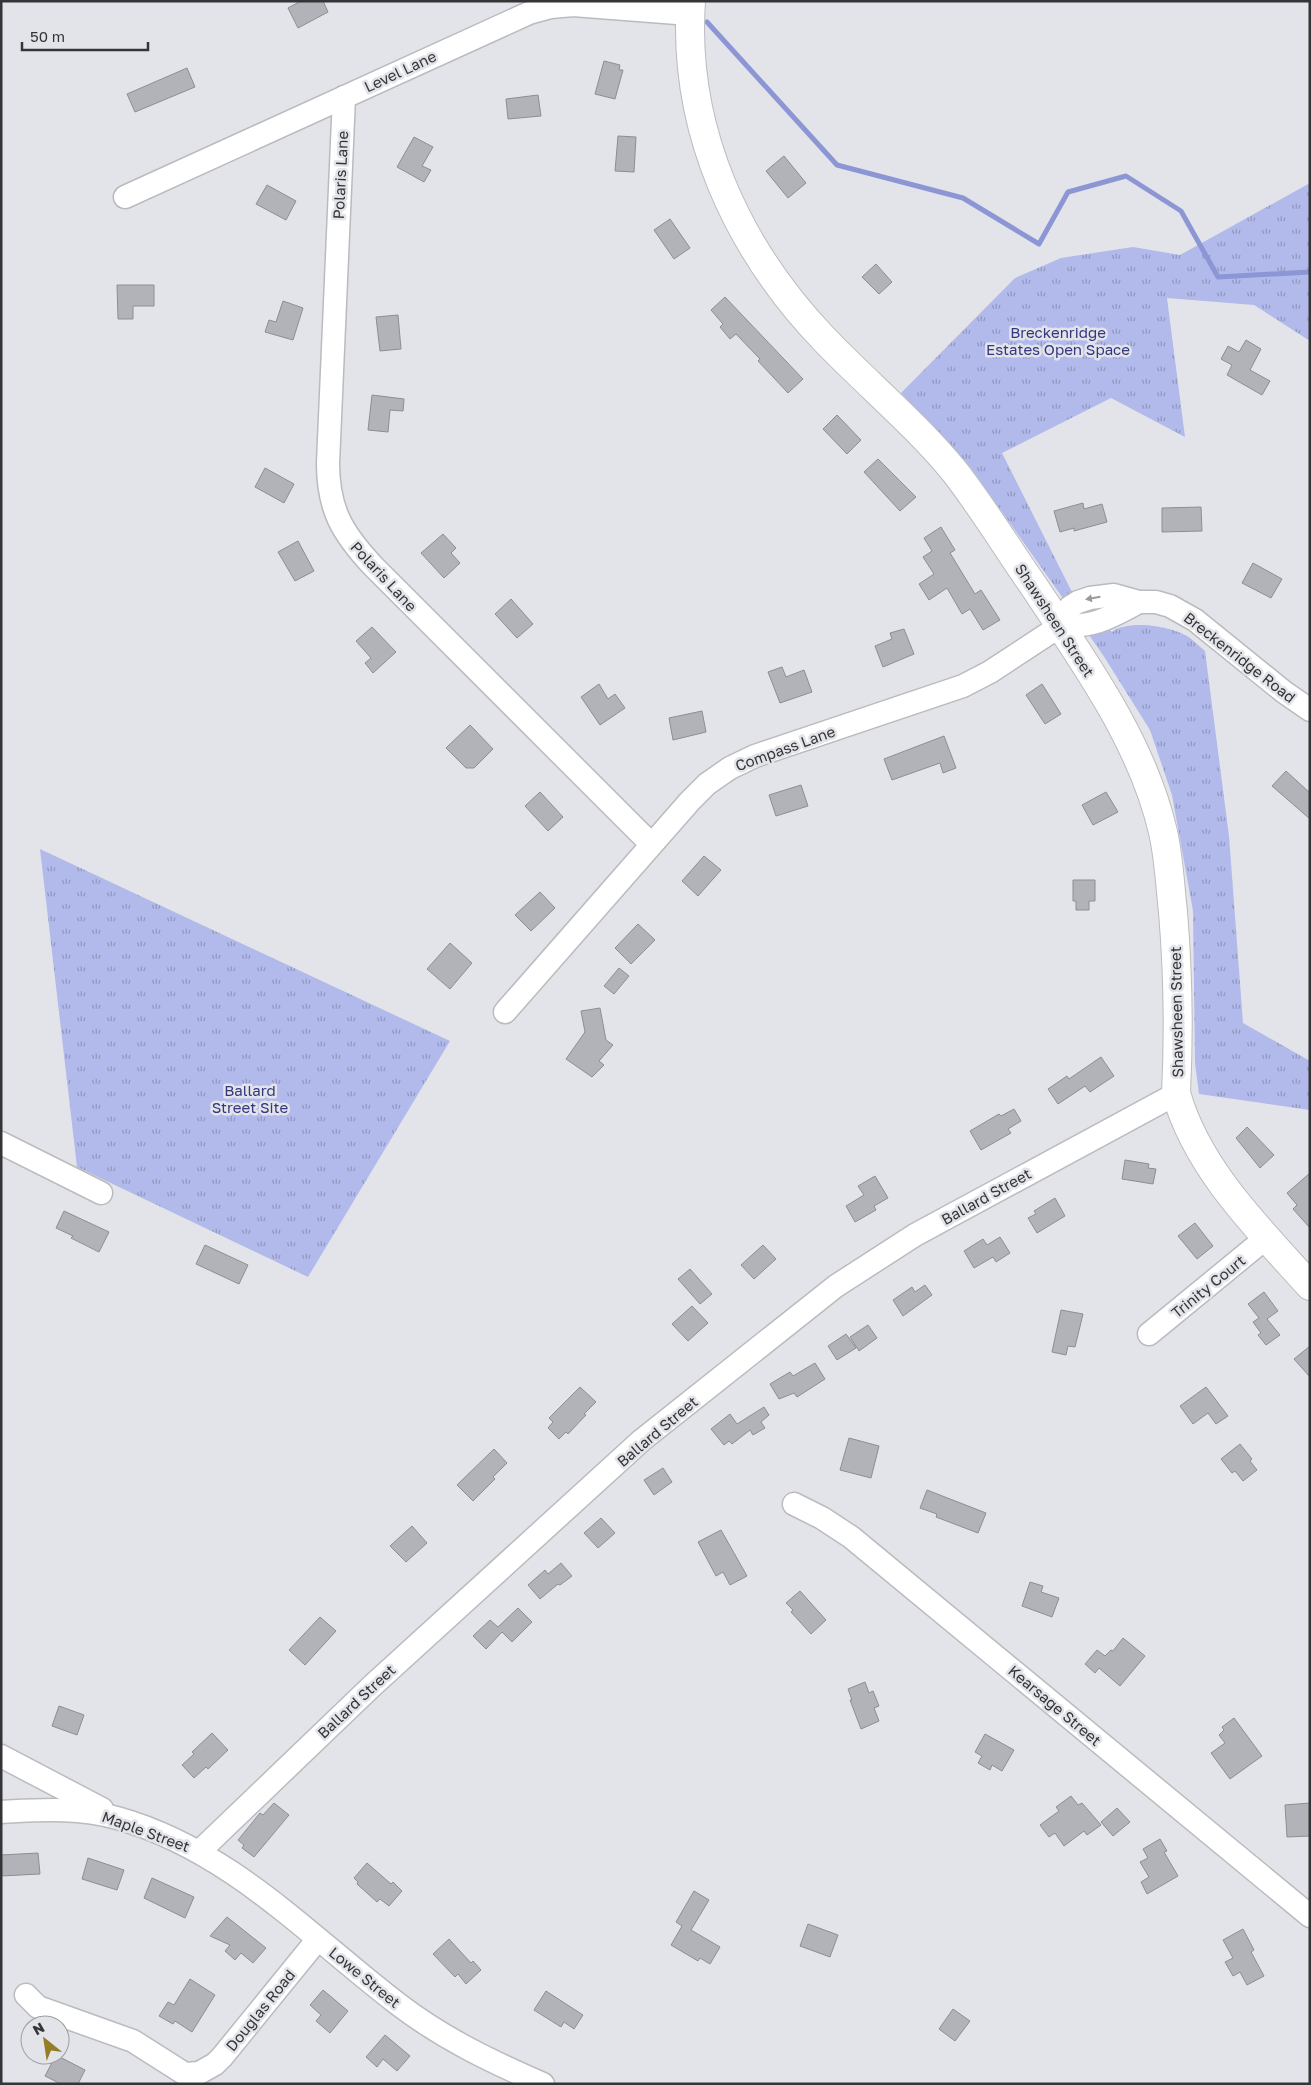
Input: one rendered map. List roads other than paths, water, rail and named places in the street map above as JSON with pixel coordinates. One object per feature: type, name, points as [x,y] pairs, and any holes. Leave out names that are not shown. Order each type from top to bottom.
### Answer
[{"type":"main road","name":"Shawsheen Street","points":[[690,8],[691,61],[699,109],[708,152],[731,209],[776,281],[813,327],[919,433],[955,472],[1077,651],[1132,746],[1150,792],[1163,833],[1177,960],[1176,1094],[1181,1112],[1195,1141],[1242,1211],[1310,1286]]},
{"type":"street","name":"Level Lane","points":[[125,197],[508,22],[551,7],[573,5],[690,8]]},
{"type":"street","name":"Polaris Lane","points":[[344,97],[328,463],[329,488],[334,512],[346,533],[373,566],[651,844]]},
{"type":"street","name":"Breckenridge Road","points":[[1060,626],[1070,608],[1084,600],[1114,595],[1139,602],[1156,602],[1182,611],[1284,692],[1310,710]]},
{"type":"street","name":"Compass Lane","points":[[505,1012],[651,844],[707,784],[730,768],[780,747],[956,689],[990,672],[1060,626]]},
{"type":"street","name":"Ballard Street","points":[[200,1851],[372,1686],[642,1440],[836,1286],[915,1235],[1176,1094]]},
{"type":"street","points":[[1,1143],[101,1193]]},
{"type":"street","name":"Trinity Court","points":[[1149,1334],[1266,1238]]},
{"type":"street","name":"Kearsage Street","points":[[794,1504],[822,1518],[852,1537],[1310,1916]]},
{"type":"street","points":[[1,1756],[29,1769],[118,1818]]},
{"type":"street","name":"Maple Street","points":[[1,1812],[69,1810],[118,1818],[158,1832],[200,1851]]},
{"type":"street","name":"Lowe Street","points":[[200,1851],[265,1896],[399,2005],[427,2025],[482,2056],[543,2084]]},
{"type":"street","name":"Douglas Road","points":[[26,1994],[38,2007],[118,2034],[133,2041],[181,2072],[195,2074],[211,2066],[222,2057],[318,1939]]},
{"type":"waterway","points":[[707,22],[837,165],[963,198],[1039,244],[1068,192],[1126,176],[1181,211],[1218,277],[1310,272]]},
{"type":"park label","name":"Breckenridge Estates Open Space","points":[[1058,340]]},
{"type":"park label","name":"Ballard Street Site","points":[[250,1098]]}]
